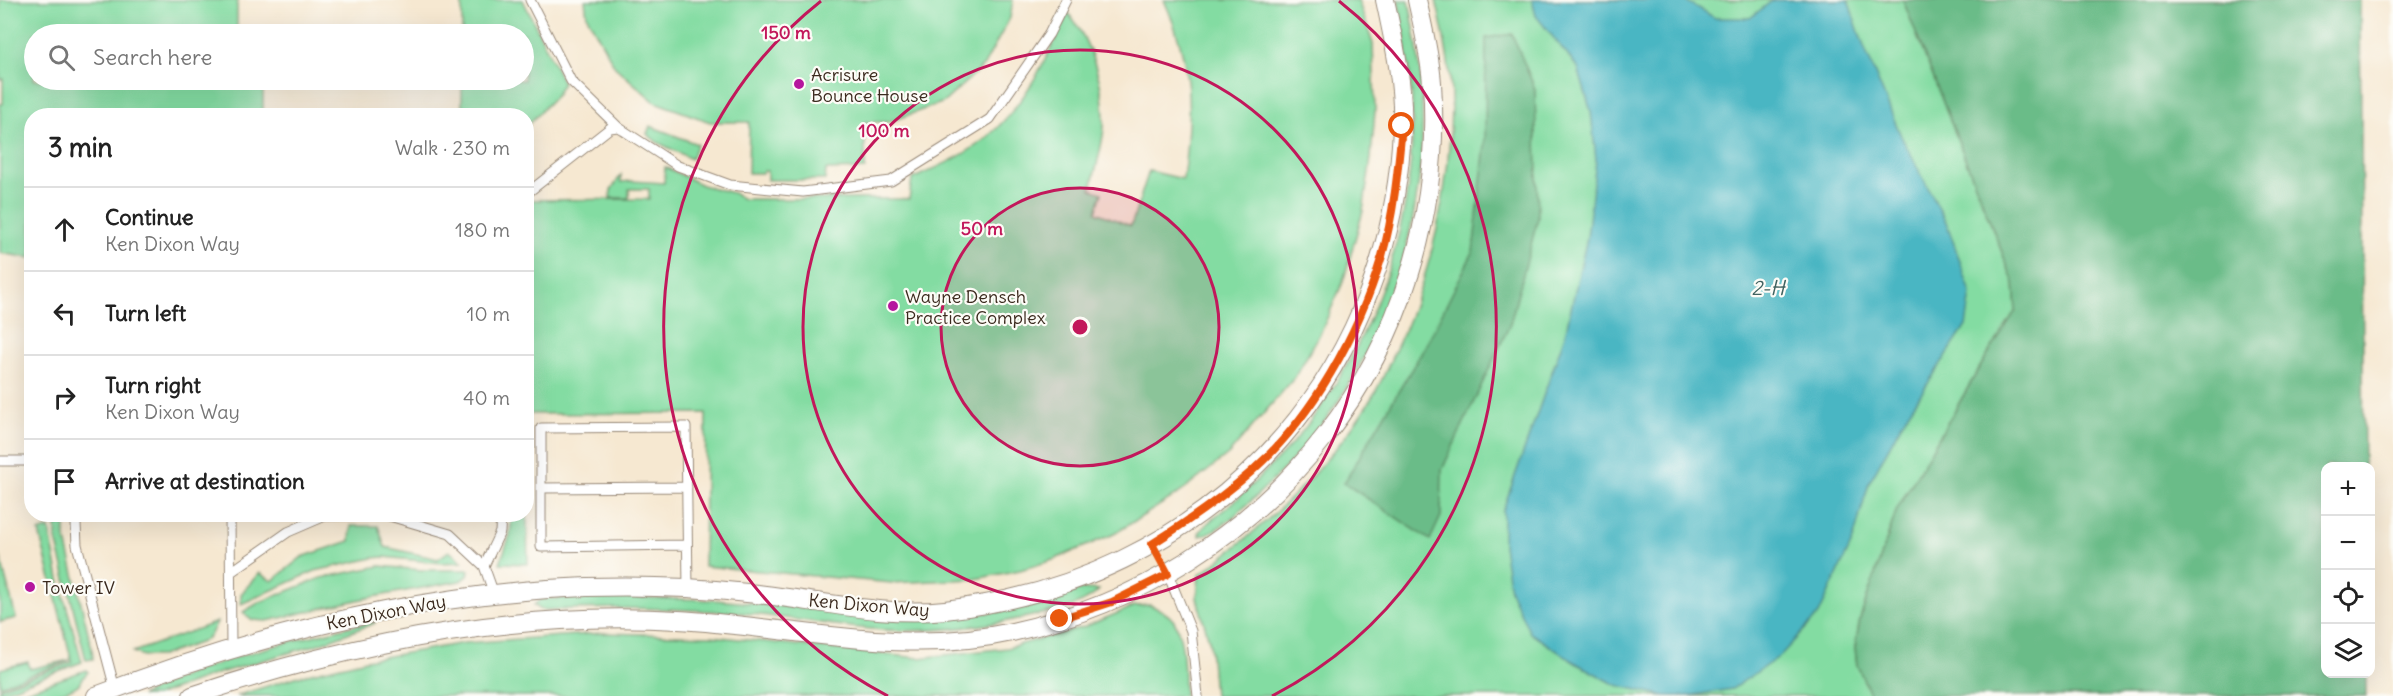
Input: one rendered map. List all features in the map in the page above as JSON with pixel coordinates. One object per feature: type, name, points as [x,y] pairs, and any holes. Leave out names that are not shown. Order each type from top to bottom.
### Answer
[{"type":"street","name":"Ken Dixon Way","points":[[96,696],[231,649],[360,615],[494,594],[611,587],[745,592],[887,610],[941,611],[997,602],[1047,590],[1106,569],[1204,512],[1253,470],[1291,430],[1329,376],[1359,315],[1382,255],[1395,188],[1402,126],[1397,54],[1385,0]]},
{"type":"street","name":"Ken Dixon Way","points":[[192,696],[282,667],[349,650],[499,626],[600,619],[673,619],[739,624],[872,641],[945,641],[1009,633],[1112,602],[1168,574],[1216,543],[1260,507],[1299,468],[1329,433],[1354,395],[1382,342],[1402,296],[1417,247],[1428,188],[1433,131],[1432,80],[1418,0]]},
{"type":"street","points":[[1152,544],[1168,574]]},
{"type":"street","points":[[494,594],[499,626]]},
{"type":"lane","points":[[530,0],[571,81],[618,127],[678,165],[730,185],[803,192],[891,181],[990,119],[1049,34],[1066,0]]},
{"type":"lane","points":[[534,188],[610,128],[618,127]]},
{"type":"lane","points":[[687,545],[541,546],[541,428],[686,427],[688,590]]},
{"type":"lane","points":[[0,461],[24,461]]},
{"type":"lane","points":[[541,488],[687,487]]},
{"type":"lane","points":[[77,522],[77,545],[115,689]]},
{"type":"lane","points":[[230,522],[231,649]]},
{"type":"lane","points":[[231,572],[288,532],[311,522]]},
{"type":"lane","points":[[410,522],[450,534],[484,566],[494,594]]},
{"type":"lane","points":[[484,566],[500,532],[501,522]]},
{"type":"lane","points":[[1168,574],[1191,631],[1198,696]]},
{"type":"green space","points":[[0,0],[237,0],[237,24],[24,24],[24,90],[263,90],[263,108],[24,108],[24,257],[0,253],[0,104],[3,104],[3,79],[0,79]]},
{"type":"green space","points":[[462,0],[523,0],[563,83],[556,95],[534,119],[534,108],[462,108],[462,90],[534,90],[534,24],[462,24]]},
{"type":"green space","name":"Acrisure Bounce House","points":[[585,0],[1013,0],[1010,18],[984,65],[944,102],[889,122],[865,122],[865,169],[826,170],[825,180],[767,180],[767,171],[748,173],[749,122],[710,122],[655,102],[615,67],[587,16]]},
{"type":"green space","points":[[1164,0],[1358,0],[1373,44],[1375,111],[1371,158],[1363,211],[1343,282],[1321,332],[1295,377],[1229,454],[1181,492],[1114,534],[1053,560],[1020,570],[975,579],[892,583],[704,566],[706,413],[534,414],[534,200],[649,199],[649,189],[629,189],[629,198],[610,198],[611,190],[621,175],[621,182],[664,183],[665,167],[702,185],[733,193],[743,199],[909,199],[912,179],[977,145],[1012,112],[1033,81],[1068,13],[1090,51],[1102,96],[1104,126],[1091,189],[1102,193],[1096,212],[1131,226],[1149,171],[1183,179],[1188,131],[1188,88],[1174,24]]},
{"type":"green space","points":[[1398,0],[1409,0],[1419,62],[1422,99],[1421,151],[1415,204],[1404,255],[1387,306],[1365,354],[1339,400],[1308,442],[1238,513],[1219,527],[1200,536],[1199,533],[1207,523],[1236,500],[1297,438],[1324,402],[1368,324],[1384,282],[1398,238],[1407,194],[1412,149],[1410,78]]},
{"type":"green space","points":[[1436,0],[1903,0],[2014,283],[2016,310],[1897,509],[1860,619],[1855,647],[1857,665],[1871,696],[1214,696],[1210,644],[1197,598],[1199,575],[1249,536],[1296,493],[1357,421],[1379,385],[1406,326],[1429,262],[1448,162],[1451,94],[1444,35]]},
{"type":"green space","points":[[1903,0],[2360,0],[2364,462],[2321,462],[2321,678],[2366,678],[2366,696],[1871,696],[1857,665],[1855,647],[1860,619],[1897,509],[2016,310],[2014,283]]},
{"type":"green space","points":[[1512,34],[1535,89],[1538,218],[1510,324],[1442,470],[1441,516],[1430,540],[1344,483],[1426,345],[1473,252],[1485,145],[1486,38]]},
{"type":"green space","points":[[650,126],[697,144],[691,159],[657,142],[647,134]]},
{"type":"green space","points":[[511,522],[527,522],[528,564],[500,563],[510,535]]},
{"type":"green space","points":[[65,523],[65,536],[93,659],[86,660],[56,539],[56,525]]},
{"type":"green space","points":[[351,526],[378,526],[385,547],[438,559],[449,551],[463,562],[441,563],[384,557],[373,558],[315,571],[241,604],[241,594],[259,573],[272,581],[302,557],[350,541]]},
{"type":"green space","points":[[49,528],[59,579],[82,662],[0,693],[0,688],[72,662],[39,532]]},
{"type":"green space","points":[[0,556],[16,618],[0,622]]},
{"type":"green space","points":[[380,566],[421,570],[469,570],[468,576],[460,581],[362,599],[267,621],[251,620],[243,612],[260,602],[321,578]]},
{"type":"green space","points":[[1085,589],[1099,590],[1087,600],[1056,611],[996,623],[950,629],[905,631],[859,628],[717,611],[616,608],[541,610],[534,605],[541,599],[610,597],[715,600],[932,619],[1003,611]]},
{"type":"green space","points":[[1150,605],[1169,616],[1178,629],[1183,658],[1184,696],[236,696],[299,676],[366,660],[464,643],[603,633],[711,636],[919,658],[1007,648],[1084,627],[1135,606]]},
{"type":"green space","points":[[374,621],[375,623],[316,645],[219,673],[156,696],[141,696],[197,671],[255,651]]},
{"type":"green space","points":[[217,622],[210,636],[202,642],[161,656],[143,656],[133,652]]},
{"type":"green space","points":[[69,660],[0,686],[0,669],[28,662],[30,669]]},
{"type":"green space","points":[[86,670],[88,672],[79,684],[65,691],[12,696]]},
{"type":"water","name":"2-H","points":[[1532,0],[1684,0],[1715,18],[1750,18],[1773,0],[1848,0],[1864,47],[1901,136],[1947,224],[1971,293],[1966,326],[1905,418],[1869,483],[1853,540],[1819,614],[1780,656],[1732,689],[1688,696],[1665,696],[1616,685],[1574,662],[1530,633],[1510,591],[1503,546],[1503,510],[1565,335],[1587,238],[1596,160],[1591,112],[1578,68],[1536,16]]},
{"type":"place","name":"Acrisure Bounce House","points":[[799,84]]},
{"type":"place","name":"Wayne Densch Practice Complex","points":[[893,306]]},
{"type":"place","name":"Tower IV","points":[[30,587]]},
{"type":"route","points":[[1060,619],[1112,602],[1168,574],[1152,544],[1204,512],[1253,470],[1291,430],[1329,376],[1359,315],[1382,255],[1395,188],[1402,126]]}]
